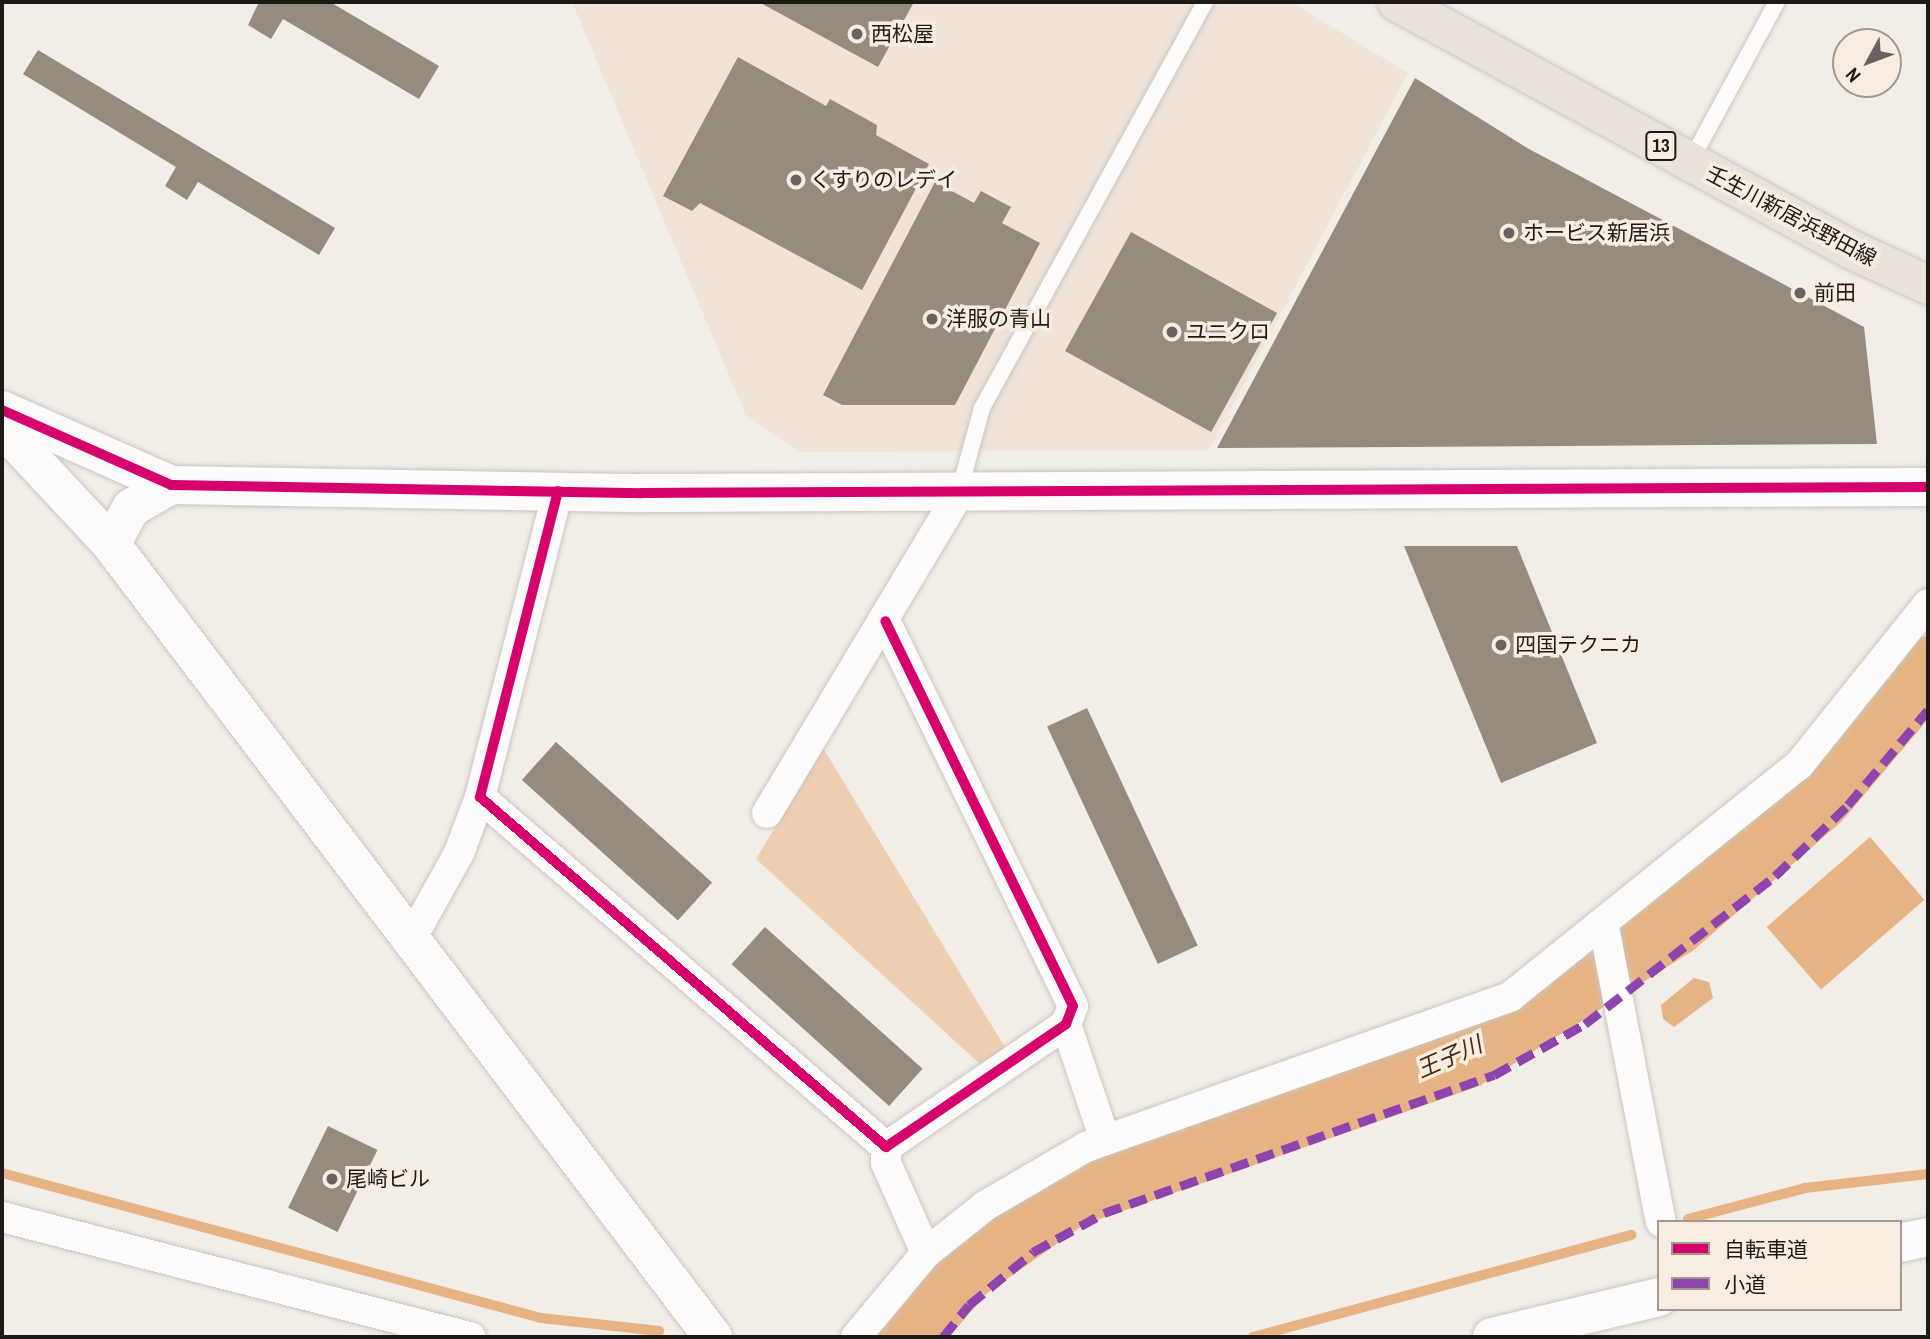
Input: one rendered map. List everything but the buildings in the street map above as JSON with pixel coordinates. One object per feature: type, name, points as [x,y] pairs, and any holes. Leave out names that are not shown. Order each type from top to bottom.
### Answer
[{"type":"main road","name":"壬生川新居浜野田線","points":[[1397,2],[1690,162],[1928,285]]},
{"type":"street","points":[[2,410],[171,485],[959,493],[1928,487]]},
{"type":"street","points":[[2,427],[111,544],[713,1337]]},
{"type":"street","points":[[111,544],[131,508],[171,485]]},
{"type":"street","points":[[411,939],[459,853],[480,797],[558,491]]},
{"type":"street","points":[[767,813],[885,621],[959,493]]},
{"type":"street","points":[[856,1337],[926,1253],[985,1206],[1105,1140],[1510,997],[1605,928],[1799,765],[1928,604]]},
{"type":"street","points":[[885,621],[1073,1006],[1066,1024],[887,1147]]},
{"type":"street","points":[[480,797],[887,1147],[890,1176],[926,1253]]},
{"type":"street","points":[[1605,928],[1661,1220]]},
{"type":"street","points":[[1066,1024],[1105,1140]]},
{"type":"street","points":[[2,1217],[393,1327],[471,1337]]},
{"type":"street","points":[[1902,1243],[1928,1237]]},
{"type":"street","points":[[1492,1337],[1657,1297]]},
{"type":"lane","points":[[959,493],[982,408],[1205,2]]},
{"type":"lane","points":[[1690,162],[1777,2]]},
{"type":"shaded area","points":[[572,2],[1291,2],[1408,73],[1209,450],[799,452],[746,416]]},
{"type":"shaded area","points":[[823,748],[1006,1049],[981,1065],[756,859]]},
{"type":"shaded area","points":[[1870,837],[1924,900],[1821,990],[1767,927]]},
{"type":"shaded area","points":[[1694,978],[1709,982],[1713,998],[1674,1027],[1663,1019],[1661,1005]]},
{"type":"waterway","name":"王子川","points":[[905,1337],[964,1269],[1068,1195],[1464,1056],[1673,924],[1818,798],[1928,668]]},
{"type":"waterway","points":[[2,1173],[541,1318],[659,1331]]},
{"type":"waterway","points":[[1688,1219],[1805,1188],[1928,1174]]},
{"type":"waterway","points":[[1253,1337],[1631,1235]]},
{"type":"marked path","points":[[943,1337],[969,1305],[1033,1252],[1104,1213],[1494,1075],[1585,1024],[1775,876],[1848,805],[1928,710]]},
{"type":"cycle path","points":[[2,410],[171,485],[642,493],[1928,487]]},
{"type":"cycle path","points":[[558,491],[480,797],[886,1147],[1066,1024],[1073,1006],[885,621]]},
{"type":"place","name":"西松屋","points":[[857,34]]},
{"type":"place","name":"くすりのレデイ","points":[[796,180]]},
{"type":"place","name":"ホービス新居浜","points":[[1509,233]]},
{"type":"place","name":"前田","points":[[1800,293]]},
{"type":"place","name":"洋服の青山","points":[[932,319]]},
{"type":"place","name":"ユニクロ","points":[[1172,332]]},
{"type":"place","name":"四国テクニカ","points":[[1501,645]]},
{"type":"place","name":"尾崎ビル","points":[[332,1179]]}]
